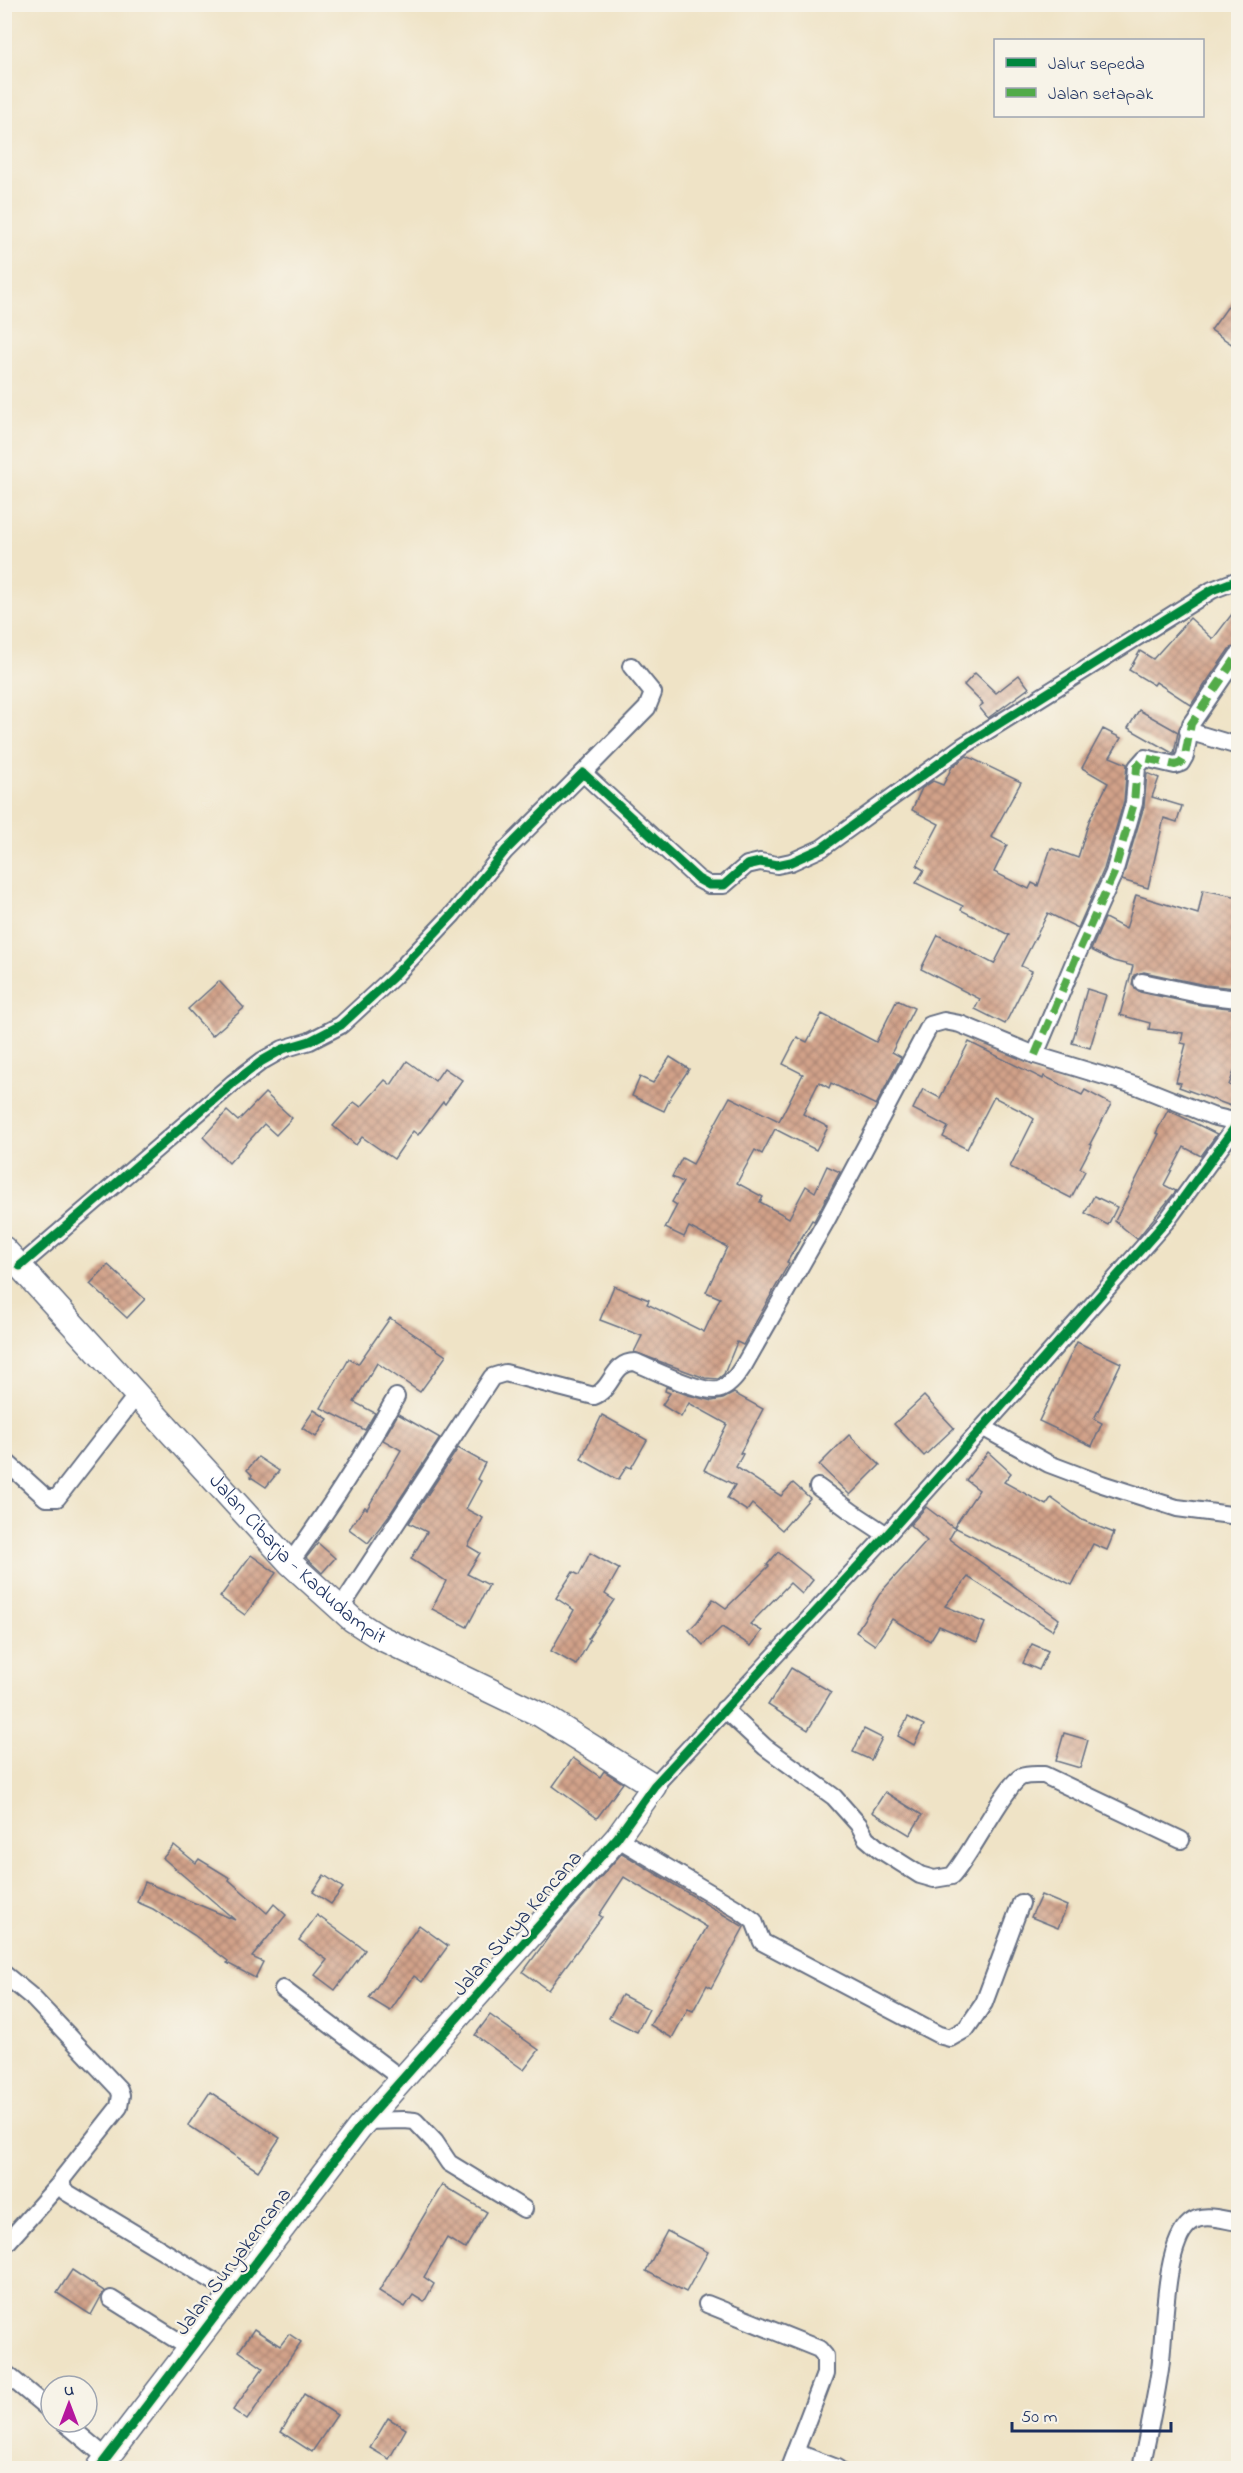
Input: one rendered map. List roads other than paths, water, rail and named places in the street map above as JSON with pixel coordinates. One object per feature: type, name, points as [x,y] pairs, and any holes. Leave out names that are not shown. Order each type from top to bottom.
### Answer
[{"type":"street","points":[[583,773],[698,879],[709,885],[724,885],[747,865],[759,862],[777,865],[791,862],[822,848],[963,746],[1212,590],[1239,580]]},
{"type":"street","points":[[1035,1055],[1114,873],[1134,803],[1137,768],[1145,758],[1175,765],[1181,763],[1185,756],[1188,731],[1239,656]]},
{"type":"street","points":[[12,1258],[262,1061],[283,1049],[310,1041],[341,1025],[393,977],[446,922],[504,851],[647,708],[653,693],[631,666]]},
{"type":"street","points":[[1188,731],[1239,747]]},
{"type":"street","points":[[1142,982],[1203,995],[1239,999]]},
{"type":"street","points":[[340,1609],[492,1377],[505,1373],[594,1396],[602,1393],[623,1364],[635,1362],[708,1391],[722,1389],[731,1383],[744,1365],[826,1221],[930,1025],[944,1021],[960,1024],[1035,1055],[1137,1086],[1212,1116],[1239,1123],[1168,1219],[984,1428],[654,1786]]},
{"type":"street","name":"Jalan Cibarja - Kadudampit","points":[[12,1258],[290,1563],[340,1609],[380,1637],[541,1715],[654,1786]]},
{"type":"street","points":[[4,1460],[46,1498],[57,1498],[136,1396]]},
{"type":"street","points":[[290,1563],[356,1467],[396,1397]]},
{"type":"street","points":[[984,1428],[1049,1464],[1102,1484],[1177,1508],[1239,1516]]},
{"type":"street","points":[[818,1487],[887,1535]]},
{"type":"street","points":[[724,1709],[765,1748],[834,1797],[859,1825],[866,1838],[920,1875],[934,1879],[952,1876],[973,1848],[1010,1787],[1019,1778],[1029,1776],[1044,1775],[1181,1840]]},
{"type":"street","name":"Jalan Surya Kencana","points":[[403,2080],[617,1838],[654,1786]]},
{"type":"street","points":[[617,1838],[754,1921],[762,1942],[939,2035],[950,2038],[966,2029],[984,2003],[1021,1903]]},
{"type":"street","points":[[4,1974],[32,1997],[115,2085],[121,2095],[119,2107],[61,2182],[4,2246]]},
{"type":"street","points":[[283,1989],[403,2080]]},
{"type":"street","name":"Jalan Suryakencana","points":[[103,2463],[365,2121],[403,2080]]},
{"type":"street","points":[[365,2121],[415,2121],[435,2142],[449,2163],[524,2209]]},
{"type":"street","points":[[61,2182],[62,2187],[70,2195],[233,2293]]},
{"type":"street","points":[[1141,2469],[1160,2367],[1167,2291],[1179,2240],[1188,2225],[1202,2217],[1239,2222]]},
{"type":"street","points":[[111,2299],[191,2349]]},
{"type":"street","points":[[707,2304],[819,2349],[825,2356],[825,2374],[789,2469]]},
{"type":"street","points":[[4,2372],[39,2401]]},
{"type":"street","points":[[75,2434],[103,2463]]},
{"type":"street","points":[[795,2452],[837,2469]]}]
